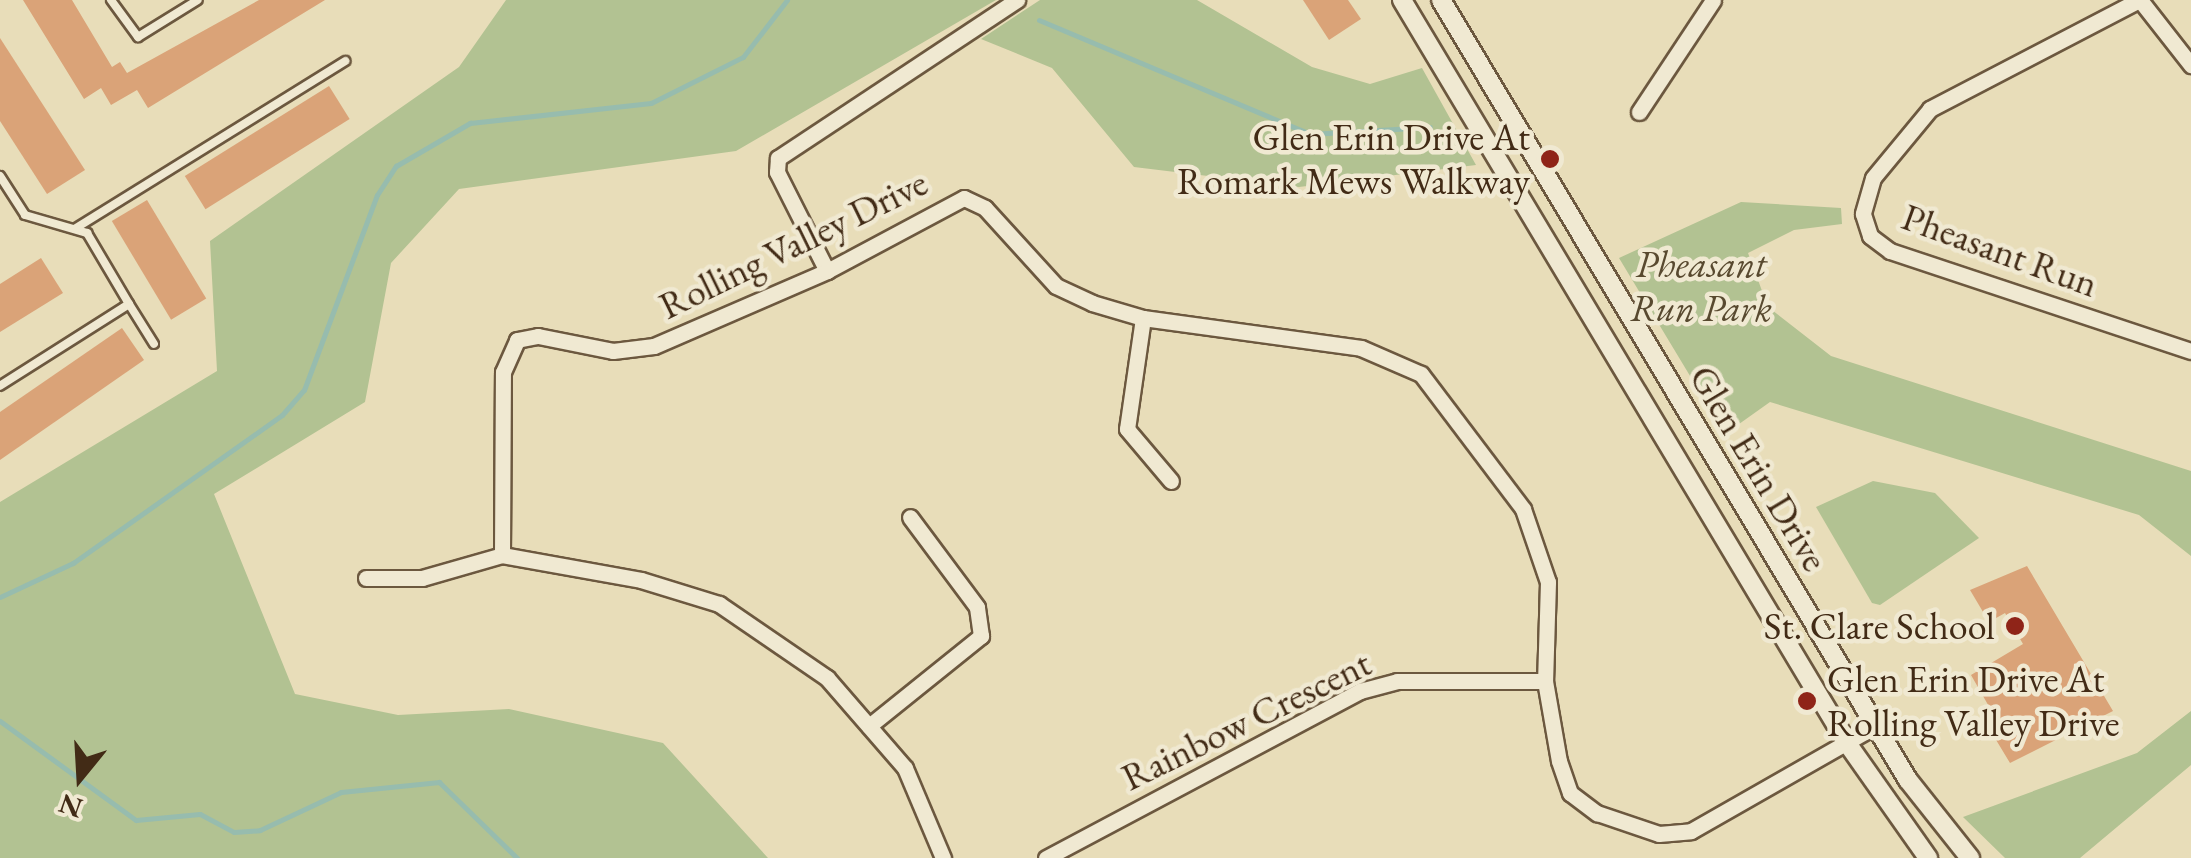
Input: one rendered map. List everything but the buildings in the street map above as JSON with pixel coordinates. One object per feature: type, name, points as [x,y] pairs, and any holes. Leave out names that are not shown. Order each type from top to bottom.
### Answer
[{"type":"street","points":[[828,271],[777,172],[778,158],[1017,0]]},
{"type":"street","name":"Glen Erin Drive","points":[[1402,0],[1847,742],[1928,858]]},
{"type":"street","name":"Glen Erin Drive","points":[[1441,0],[1875,726],[1930,811],[1970,858]]},
{"type":"street","points":[[1639,112],[1713,0]]},
{"type":"street","points":[[2140,0],[2191,65]]},
{"type":"street","name":"Pheasant Run","points":[[2140,0],[1930,108],[1873,178],[1863,214],[1870,236],[1890,251],[2191,351]]},
{"type":"street","name":"Rolling Valley Drive","points":[[502,555],[503,372],[517,340],[538,336],[614,351],[654,346],[828,271],[964,198],[985,208],[1056,286],[1142,318],[1361,348],[1421,374],[1523,509],[1548,582],[1544,681],[1570,793],[1597,813],[1659,834],[1691,832],[1875,726]]},
{"type":"street","points":[[1142,318],[1127,430],[1170,480]]},
{"type":"street","points":[[869,726],[981,636],[977,606],[910,517]]},
{"type":"street","points":[[366,578],[422,578],[502,555],[719,604],[828,678],[905,768],[943,858]]},
{"type":"street","name":"Rainbow Crescent","points":[[1046,858],[1360,690],[1397,681],[1544,681]]},
{"type":"lane","points":[[112,0],[138,36],[198,0]]},
{"type":"lane","points":[[76,228],[345,61]]},
{"type":"lane","points":[[0,176],[25,215],[76,228],[94,242],[154,344]]},
{"type":"lane","points":[[0,386],[130,304]]},
{"type":"green space","points":[[506,0],[996,0],[736,151],[459,189],[391,263],[365,402],[214,494],[295,694],[398,715],[509,709],[663,743],[768,858],[0,858],[0,502],[217,371],[210,241],[459,67]]},
{"type":"green space","points":[[1040,0],[1197,0],[1312,67],[1370,84],[1422,68],[1476,165],[1299,187],[1134,167],[1052,68],[981,39]]},
{"type":"green space","name":"Pheasant Run Park","points":[[1741,202],[1841,208],[1842,224],[1794,230],[1748,253],[1768,307],[1831,356],[2191,471],[2191,556],[2139,515],[1770,402],[1725,434],[1619,258]]},
{"type":"green space","points":[[1873,481],[1935,493],[1979,538],[1880,605],[1872,603],[1816,507]]},
{"type":"green space","points":[[2191,711],[2191,765],[2080,858],[2005,858],[1963,817],[2137,753]]},
{"type":"waterway","points":[[0,597],[73,563],[282,415],[304,390],[377,195],[396,166],[470,123],[651,103],[743,57],[787,0]]},
{"type":"waterway","points":[[1039,20],[1310,134],[1430,127]]},
{"type":"waterway","points":[[0,721],[136,820],[200,814],[234,832],[260,830],[341,792],[439,782],[517,858]]},
{"type":"place","name":"Glen Erin Drive At Romark Mews Walkway","points":[[1550,159]]},
{"type":"place","name":"St. Clare School","points":[[2015,626]]},
{"type":"place","name":"Glen Erin Drive At Rolling Valley Drive","points":[[1807,701]]}]
